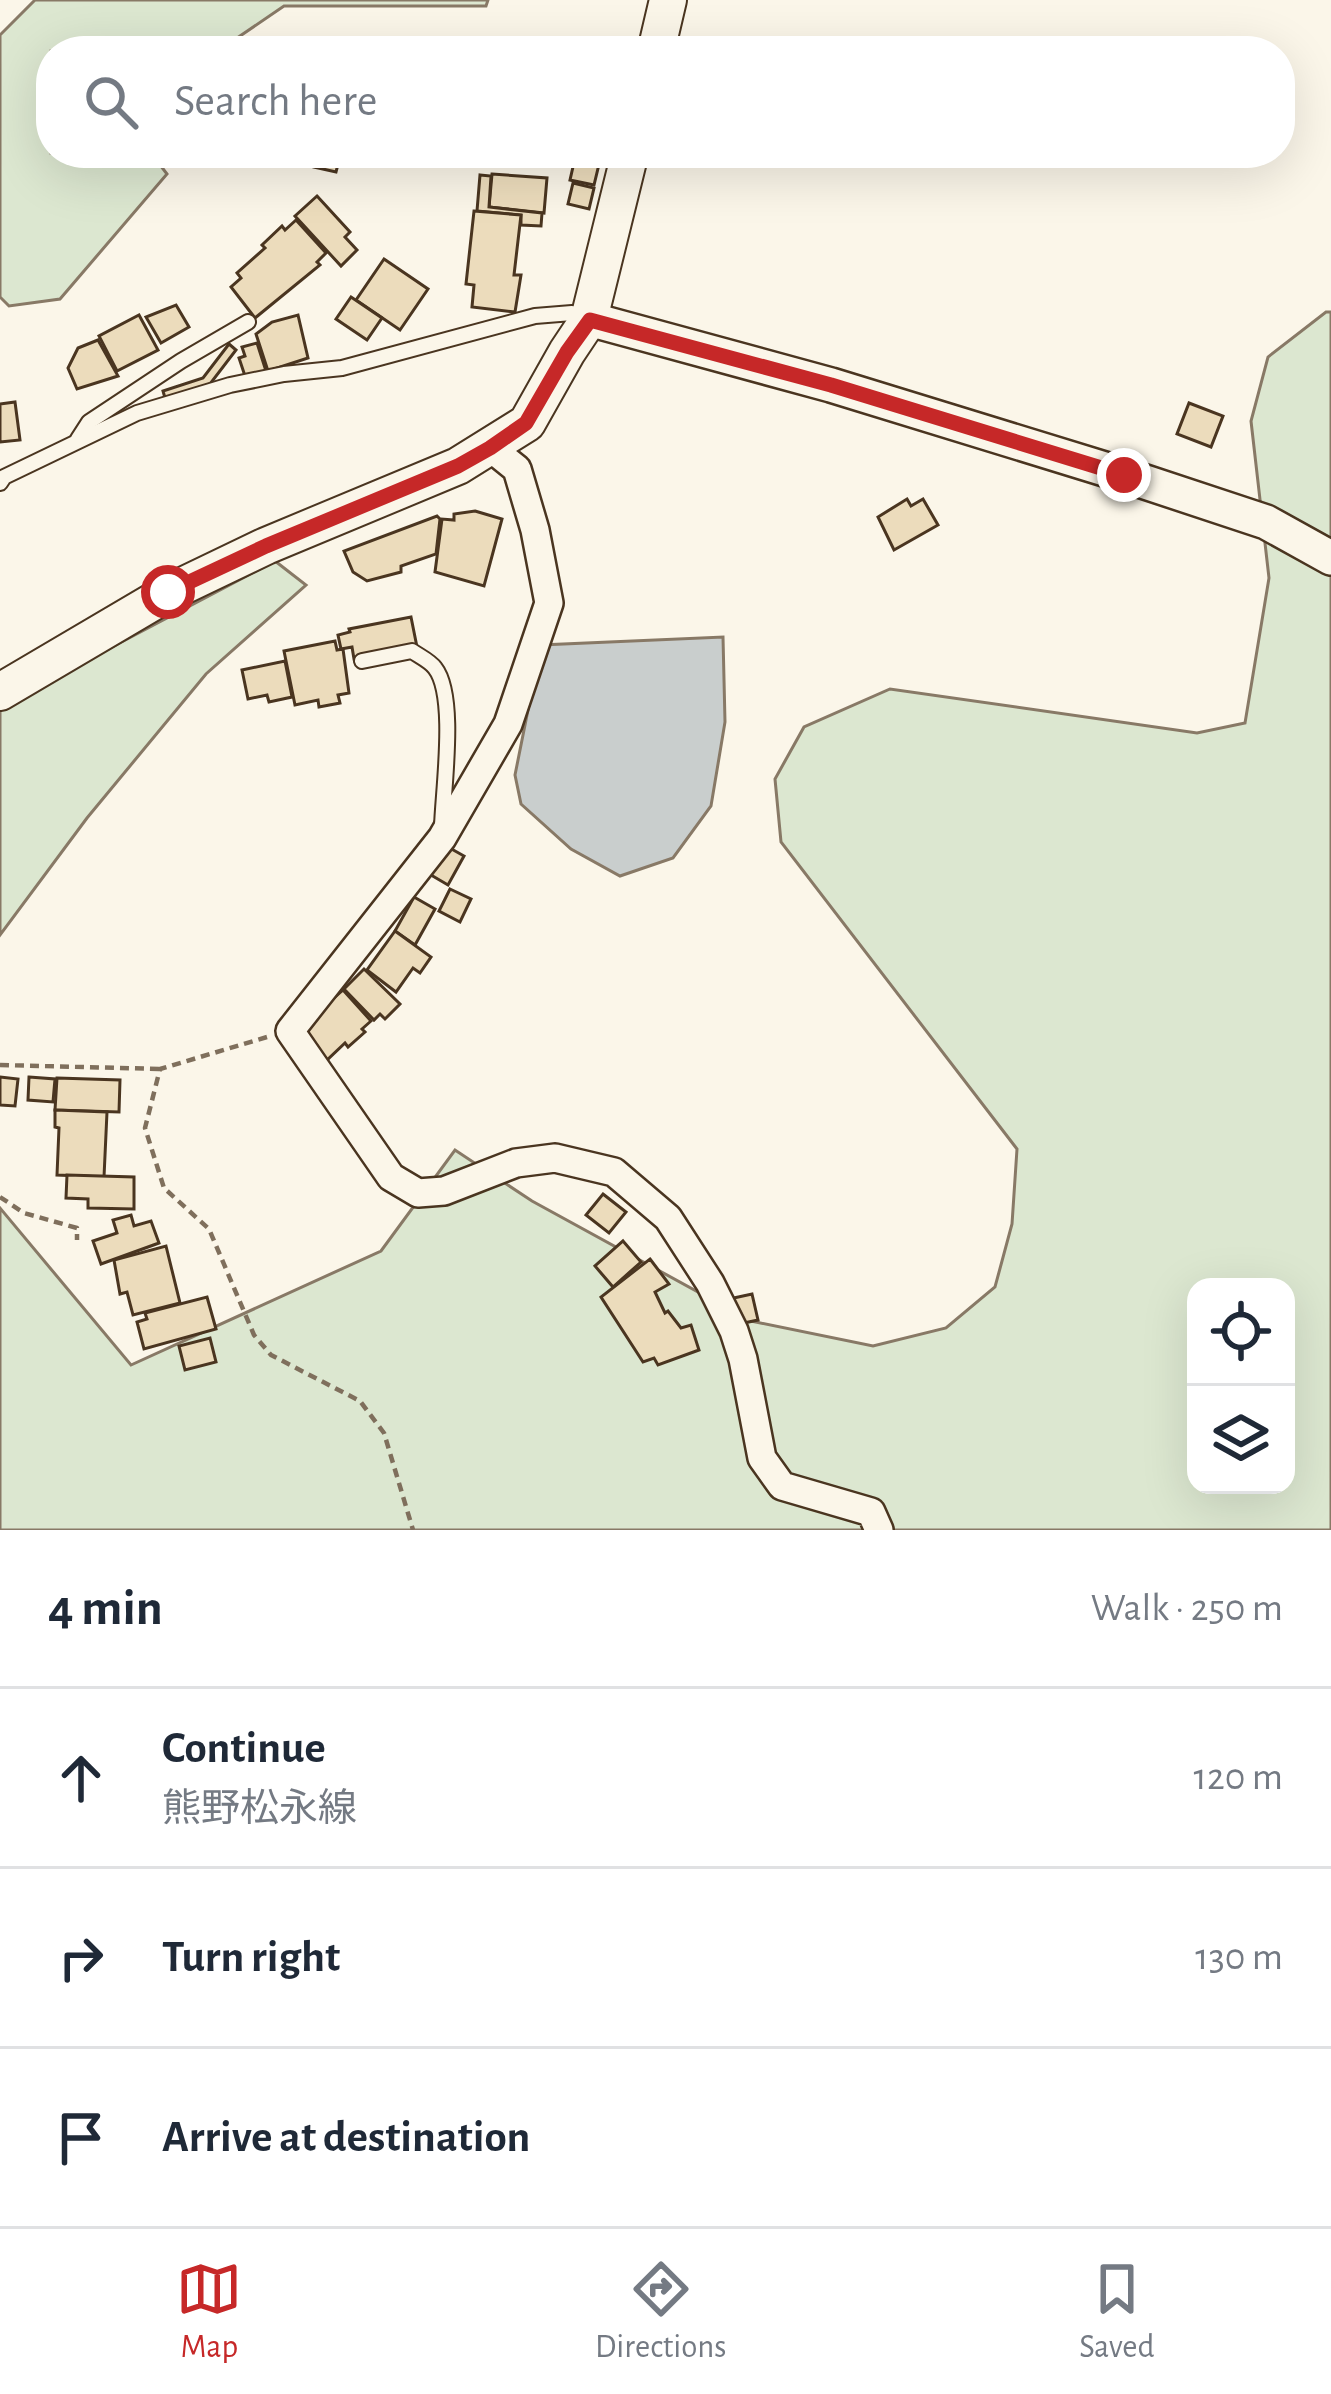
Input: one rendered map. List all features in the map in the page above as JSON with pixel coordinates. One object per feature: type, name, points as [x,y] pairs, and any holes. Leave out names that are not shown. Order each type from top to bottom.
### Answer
[{"type":"main road","points":[[660,36],[668,0]]},
{"type":"main road","points":[[0,692],[168,592],[458,466],[526,423],[590,320],[626,168]]},
{"type":"street","points":[[590,320],[831,385],[1124,475],[1266,522],[1331,558]]},
{"type":"street","points":[[490,448],[518,469],[549,603],[508,724],[442,838],[290,1030],[391,1177],[418,1193],[444,1191],[516,1163],[554,1157],[614,1172],[632,1187],[668,1218],[710,1283],[743,1359],[762,1458],[782,1486],[872,1511],[879,1530]]},
{"type":"lane","points":[[0,483],[137,413],[230,385],[342,368],[535,316],[572,313],[590,320]]},
{"type":"lane","points":[[75,444],[89,422],[248,322]]},
{"type":"lane","points":[[362,661],[412,651],[435,668],[444,692],[447,734],[442,838]]},
{"type":"path","points":[[0,1065],[160,1069],[290,1030]]},
{"type":"path","points":[[160,1069],[145,1128],[164,1188],[209,1229],[254,1335],[271,1355],[360,1401],[384,1433],[413,1530]]},
{"type":"path","points":[[0,1197],[23,1213],[76,1228],[77,1240]]},
{"type":"green space","points":[[35,0],[488,0],[486,6],[284,6],[240,36],[36,36],[36,168],[162,168],[167,174],[60,299],[9,306],[0,297],[0,35]]},
{"type":"green space","points":[[1331,312],[1331,1530],[0,1530],[0,1208],[131,1365],[381,1251],[455,1150],[532,1201],[751,1321],[873,1346],[946,1328],[995,1287],[1012,1224],[1017,1149],[781,842],[775,779],[804,727],[890,689],[1197,733],[1245,723],[1269,578],[1251,421],[1268,357]]},
{"type":"green space","points":[[275,561],[306,585],[206,674],[87,818],[0,935],[0,706]]},
{"type":"shaded area","points":[[723,637],[725,722],[711,806],[673,858],[620,876],[571,849],[521,804],[515,775],[541,645]]},
{"type":"building","points":[[573,168],[598,168],[594,185],[570,180]]},
{"type":"building","points":[[492,174],[547,178],[544,213],[489,207]]},
{"type":"building","points":[[480,175],[491,176],[489,207],[542,213],[541,226],[521,225],[521,215],[477,211]]},
{"type":"building","points":[[573,183],[594,188],[589,209],[568,204]]},
{"type":"building","points":[[317,196],[350,232],[345,237],[357,250],[341,266],[295,216]]},
{"type":"building","points":[[474,211],[521,215],[514,275],[521,275],[515,312],[472,307],[474,285],[466,284]]},
{"type":"building","points":[[296,220],[326,253],[317,262],[320,265],[255,318],[231,287],[241,278],[237,273],[265,248],[262,245]]},
{"type":"building","points":[[384,259],[428,289],[400,330],[356,300]]},
{"type":"building","points":[[351,297],[382,318],[367,340],[336,319]]},
{"type":"building","points":[[176,305],[189,327],[161,343],[146,317]]},
{"type":"building","points":[[139,315],[158,350],[117,371],[99,336]]},
{"type":"building","points":[[298,315],[308,358],[268,371],[256,334],[272,322]]},
{"type":"building","points":[[98,340],[118,376],[77,389],[68,368],[78,348]]},
{"type":"building","points":[[257,343],[266,371],[245,376],[239,358],[245,356],[242,347]]},
{"type":"building","points":[[229,344],[236,350],[210,384],[165,398],[163,391],[203,378]]},
{"type":"building","points":[[15,402],[20,440],[0,442],[0,404]]},
{"type":"building","points":[[1189,403],[1223,416],[1211,447],[1177,434]]},
{"type":"building","points":[[907,499],[911,506],[923,499],[938,525],[894,550],[878,517]]},
{"type":"building","points":[[475,511],[502,519],[484,586],[435,572],[442,519],[454,520],[454,514]]},
{"type":"building","points":[[437,516],[436,554],[401,566],[401,572],[367,581],[353,572],[344,551]]},
{"type":"building","points":[[411,617],[417,647],[354,659],[352,647],[341,649],[338,635],[349,629]]},
{"type":"building","points":[[335,641],[337,650],[343,649],[349,693],[338,695],[340,703],[319,707],[318,700],[295,705],[284,651]]},
{"type":"building","points":[[285,661],[292,697],[269,702],[267,695],[248,699],[242,670]]},
{"type":"building","points":[[448,847],[464,856],[448,885],[431,875]]},
{"type":"building","points":[[450,889],[471,899],[460,922],[439,911]]},
{"type":"building","points":[[414,897],[435,909],[415,945],[395,931]]},
{"type":"building","points":[[395,931],[431,957],[420,973],[413,968],[396,992],[367,970]]},
{"type":"building","points":[[364,969],[400,1004],[385,1019],[380,1014],[374,1020],[344,989]]},
{"type":"building","points":[[343,990],[371,1021],[362,1029],[365,1032],[327,1060],[299,1029]]},
{"type":"building","points":[[0,1077],[18,1079],[15,1106],[0,1105]]},
{"type":"building","points":[[29,1077],[55,1079],[53,1102],[28,1100]]},
{"type":"building","points":[[57,1078],[120,1080],[119,1112],[55,1110]]},
{"type":"building","points":[[55,1110],[107,1112],[104,1177],[57,1175]]},
{"type":"building","points":[[67,1175],[134,1177],[134,1209],[88,1208],[88,1199],[66,1198]]},
{"type":"building","points":[[603,1194],[626,1212],[609,1233],[586,1215]]},
{"type":"building","points":[[131,1215],[134,1226],[151,1221],[159,1243],[101,1264],[93,1241],[117,1233],[113,1220]]},
{"type":"building","points":[[623,1241],[641,1262],[613,1287],[595,1266]]},
{"type":"building","points":[[166,1246],[180,1303],[133,1315],[127,1292],[120,1294],[114,1260]]},
{"type":"building","points":[[650,1259],[669,1284],[655,1292],[665,1313],[681,1328],[691,1325],[699,1350],[658,1365],[654,1358],[643,1362],[601,1297]]},
{"type":"building","points":[[752,1294],[758,1320],[725,1327],[720,1301]]},
{"type":"building","points":[[207,1297],[216,1329],[144,1349],[137,1322],[147,1319],[145,1313]]},
{"type":"building","points":[[210,1338],[216,1362],[185,1370],[179,1346]]},
{"type":"route","points":[[168,592],[490,448],[526,423],[590,320],[831,385],[1124,475]]}]
